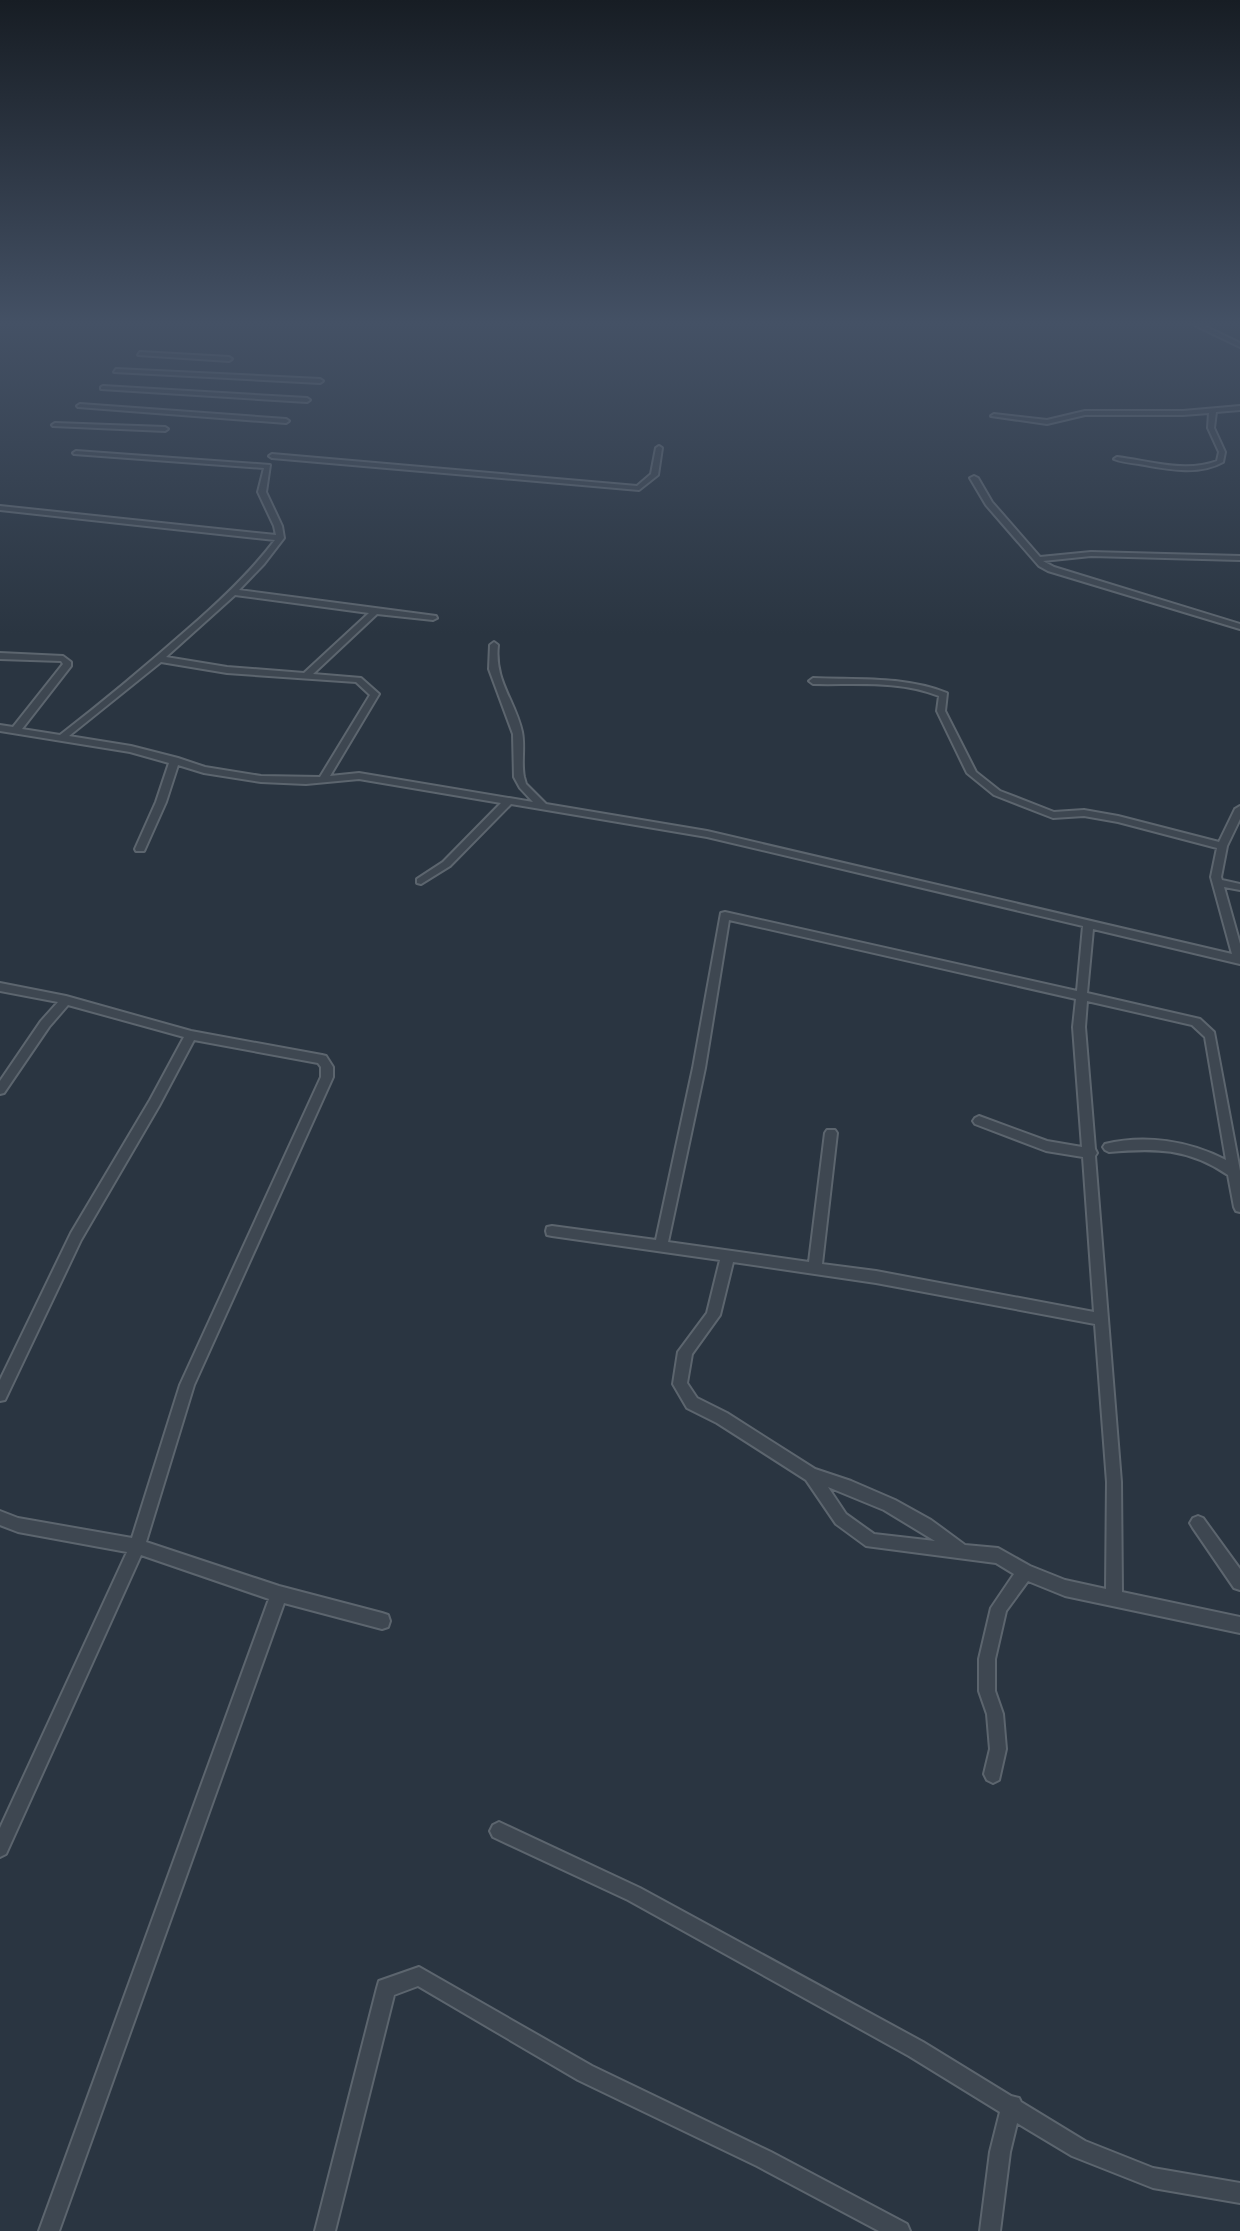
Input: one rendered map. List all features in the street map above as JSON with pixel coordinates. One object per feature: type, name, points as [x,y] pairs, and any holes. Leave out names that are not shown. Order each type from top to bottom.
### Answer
[{"type":"street","points":[[58,425],[165,429]]},
{"type":"street","points":[[1117,459],[1191,469],[1211,467],[1220,462],[1222,452],[1211,425]]},
{"type":"street","points":[[272,456],[639,488],[654,475],[659,448]]},
{"type":"street","points":[[63,737],[160,659],[263,562],[280,538],[278,526],[262,492],[268,466],[76,453]]},
{"type":"street","points":[[974,478],[989,503],[1051,569],[1240,627]]},
{"type":"street","points":[[0,508],[280,538]]},
{"type":"street","points":[[1039,559],[1091,554],[1240,558]]},
{"type":"street","points":[[233,592],[433,618]]},
{"type":"street","points":[[306,676],[375,611]]},
{"type":"street","points":[[494,645],[491,659],[495,681],[517,729],[521,750],[518,772],[522,784],[542,806]]},
{"type":"street","points":[[0,656],[63,659],[68,664],[16,730]]},
{"type":"street","points":[[160,659],[227,670],[358,680],[375,694],[324,778]]},
{"type":"street","points":[[813,681],[856,684],[873,680],[932,689],[944,695],[941,711],[972,773],[997,793],[1053,815],[1084,813],[1106,817],[1222,846]]},
{"type":"street","points":[[0,728],[63,737],[175,760],[204,770],[261,779],[306,781],[359,776],[707,834],[1240,960],[1216,877],[1222,846],[1240,809]]},
{"type":"street","points":[[140,849],[175,760]]},
{"type":"street","points":[[421,881],[446,868],[490,817],[509,801]]},
{"type":"street","points":[[1218,882],[1240,887]]},
{"type":"street","points":[[661,1246],[699,1068],[725,915],[1196,1022],[1205,1027],[1210,1035],[1240,1207]]},
{"type":"street","points":[[1088,924],[1079,1027],[1114,1482],[1114,1599]]},
{"type":"street","points":[[0,987],[66,1000],[191,1035],[322,1059],[327,1067],[327,1077],[187,1385],[137,1546],[0,1848]]},
{"type":"street","points":[[0,1090],[45,1024],[66,1000]]},
{"type":"street","points":[[0,1395],[76,1237],[191,1035]]},
{"type":"street","points":[[979,1121],[1046,1146],[1091,1153]]},
{"type":"street","points":[[815,1268],[831,1133]]},
{"type":"street","points":[[1109,1147],[1154,1143],[1196,1150],[1235,1173]]},
{"type":"street","points":[[552,1231],[876,1277],[1103,1320]]},
{"type":"street","points":[[728,1256],[713,1315],[685,1352],[680,1384],[692,1403],[722,1418],[811,1475],[845,1484],[894,1505],[960,1550]]},
{"type":"street","points":[[811,1475],[841,1519],[871,1541],[998,1556],[1025,1572],[1065,1588],[1240,1625]]},
{"type":"street","points":[[0,1518],[18,1525],[137,1546],[279,1594],[382,1621]]},
{"type":"street","points":[[1198,1523],[1240,1582]]},
{"type":"street","points":[[993,1774],[998,1749],[995,1714],[987,1691],[987,1659],[999,1608],[1025,1572]]},
{"type":"street","points":[[49,2231],[279,1594]]},
{"type":"street","points":[[499,1831],[634,1894],[1012,2105],[1079,2149],[1153,2178],[1240,2193]]},
{"type":"street","points":[[325,2231],[386,1988],[419,1976],[585,2073],[764,2159],[900,2231]]},
{"type":"street","points":[[990,2231],[1000,2152],[1012,2105]]}]
